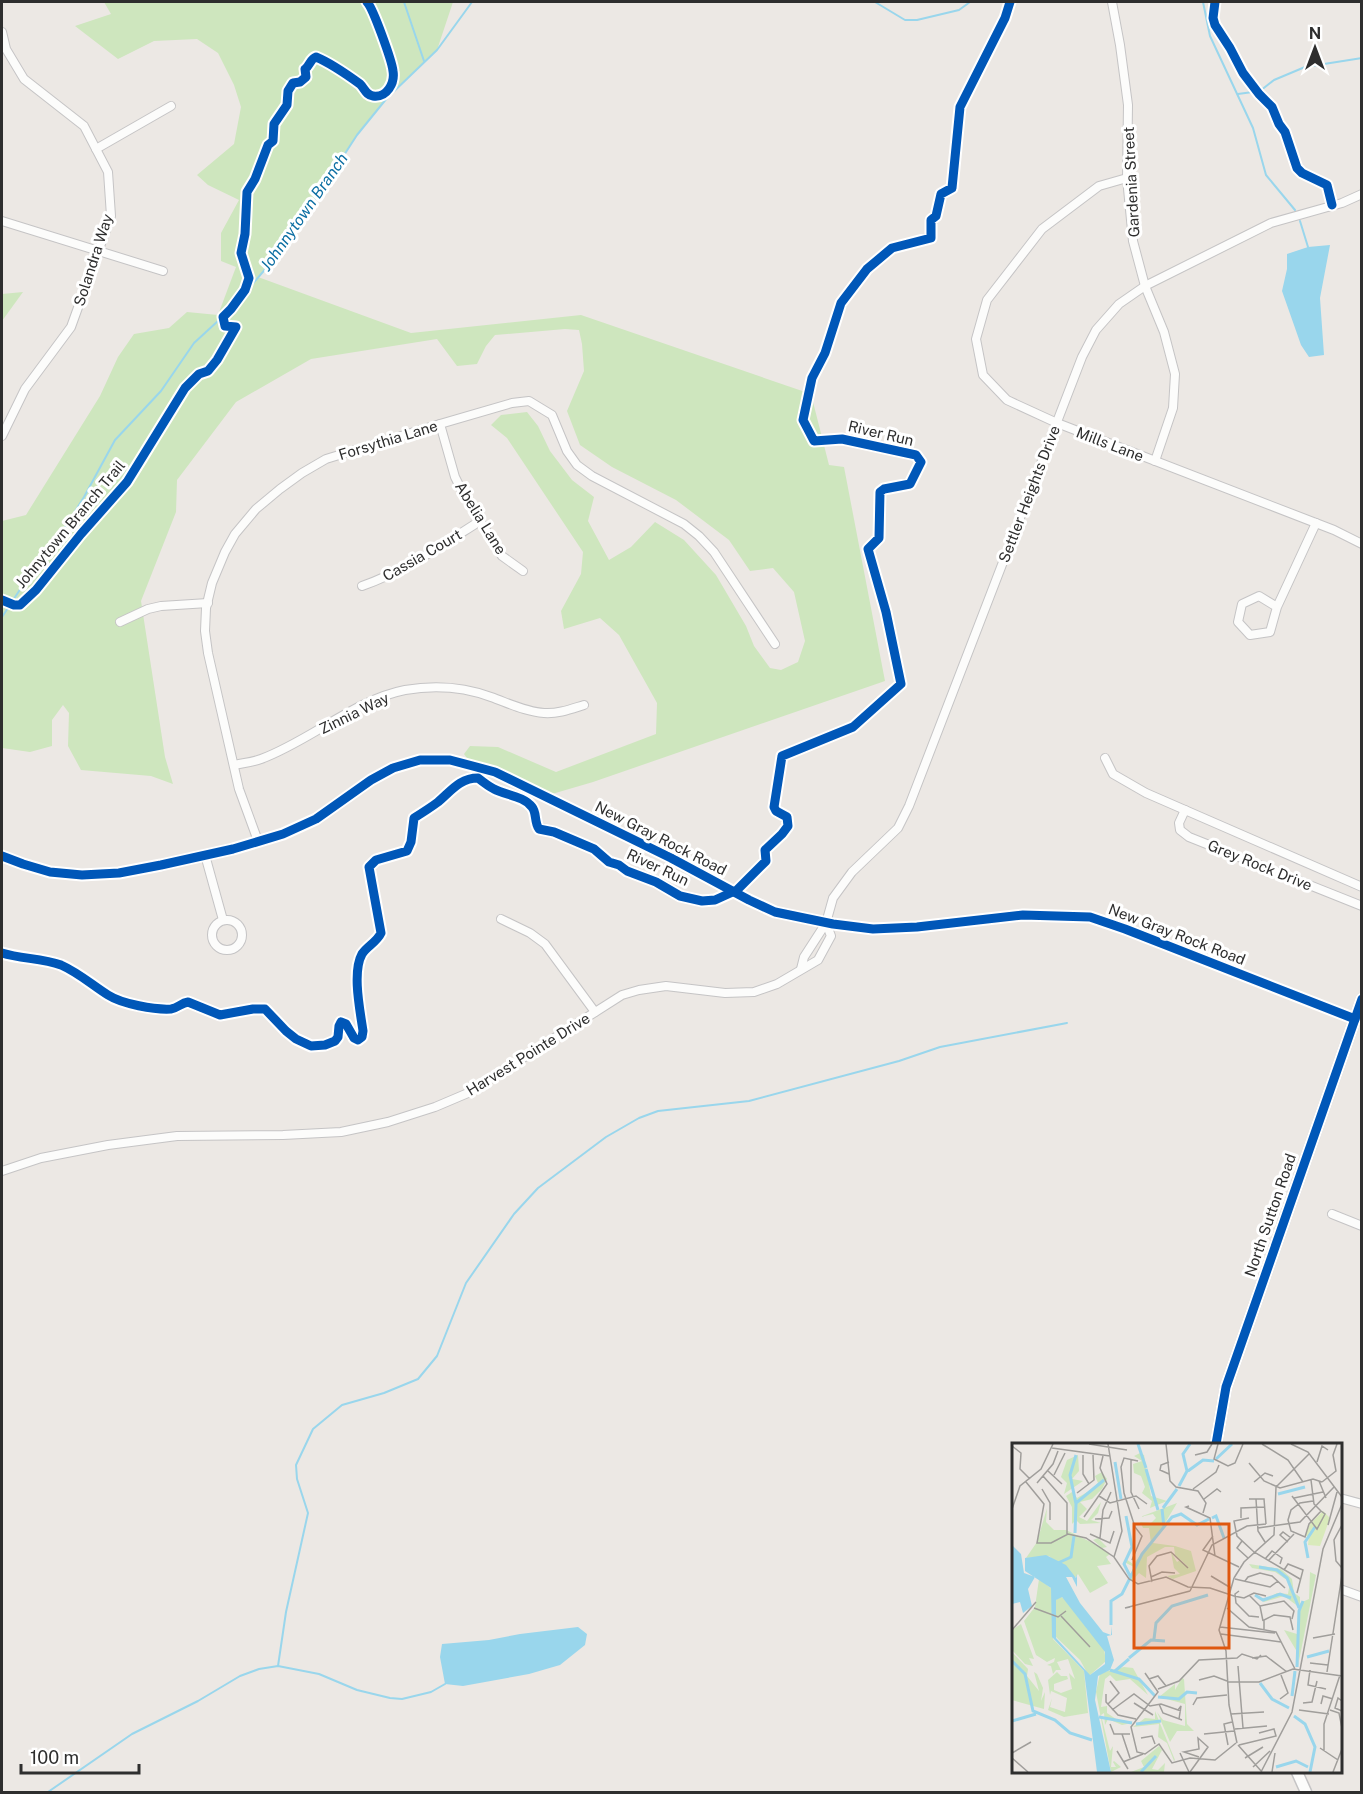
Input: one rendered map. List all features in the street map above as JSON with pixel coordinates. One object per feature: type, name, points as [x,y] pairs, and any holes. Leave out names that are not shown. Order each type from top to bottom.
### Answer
[{"type":"main road","name":"North Sutton Road","points":[[1216,1443],[1226,1387],[1358,1020],[1362,999]]},
{"type":"main road","points":[[1297,1773],[1306,1792]]},
{"type":"street","name":"Gardenia Street","points":[[1112,2],[1128,105],[1127,178],[1133,241],[1145,286],[1164,332],[1175,374],[1173,408],[1155,461]]},
{"type":"street","name":"Solandra Way","points":[[2,32],[6,49],[24,79],[84,126],[108,172],[111,216],[71,327],[25,389],[2,436]]},
{"type":"street","points":[[96,149],[171,106]]},
{"type":"street","name":"Mills Lane","points":[[1127,178],[1099,186],[1042,229],[987,300],[976,339],[983,375],[1008,401],[1057,423],[1316,523],[1362,544]]},
{"type":"street","name":"Settler Heights Drive","points":[[826,923],[833,898],[852,872],[898,828],[909,806],[1082,357],[1096,330],[1119,304],[1145,286],[1271,223],[1342,203],[1362,194]]},
{"type":"street","points":[[2,221],[163,271]]},
{"type":"street","name":"Forsythia Lane","points":[[258,841],[239,789],[208,653],[205,631],[208,603],[212,582],[235,534],[256,510],[280,489],[326,459],[512,403],[529,401],[552,415],[567,452],[578,465],[592,476],[684,524],[699,536],[714,552],[774,644]]},
{"type":"street","name":"Abelia Lane","points":[[440,424],[455,477],[463,493],[502,556],[523,571]]},
{"type":"street","name":"Cassia Court","points":[[362,586],[385,578],[408,566],[480,520]]},
{"type":"street","points":[[1277,607],[1259,596],[1242,604],[1238,622],[1250,635],[1270,632],[1277,607],[1316,523]]},
{"type":"street","points":[[120,622],[155,608],[208,603]]},
{"type":"street","name":"Zinnia Way","points":[[234,765],[259,760],[290,746],[366,704],[385,695],[405,690],[430,687],[467,690],[542,713],[558,713],[584,705]]},
{"type":"street","name":"Grey Rock Drive","points":[[1105,758],[1113,774],[1146,792],[1362,887]]},
{"type":"street","name":"New Gray Rock Road","points":[[2,856],[50,872],[82,874],[119,873],[205,855],[283,834],[316,819],[371,780],[393,768],[420,760],[450,760],[495,772],[775,912],[826,923],[873,929],[917,927],[1023,915],[1090,917],[1358,1020]]},
{"type":"street","name":"Grey Rock Drive","points":[[1185,810],[1179,823],[1180,830],[1189,837],[1362,906]]},
{"type":"street","points":[[205,855],[223,920]]},
{"type":"street","points":[[223,920],[236,922],[243,935],[239,945],[226,951],[216,946],[212,938],[213,927],[223,920]]},
{"type":"street","points":[[501,920],[530,933],[545,944],[595,1012]]},
{"type":"street","points":[[801,969],[804,957],[826,923]]},
{"type":"street","name":"Harvest Pointe Drive","points":[[2,1171],[41,1158],[108,1145],[177,1136],[341,1132],[388,1122],[435,1107],[468,1093],[622,995],[666,986],[725,993],[754,992],[777,984],[818,960],[831,936],[826,923]]},
{"type":"street","points":[[1332,1214],[1362,1226]]},
{"type":"street","points":[[1342,1498],[1362,1504]]},
{"type":"street","points":[[1342,1589],[1362,1597]]},
{"type":"green space","points":[[104,2],[453,2],[437,50],[387,98],[357,135],[291,237],[258,277],[411,333],[581,315],[811,394],[829,465],[844,467],[885,681],[593,782],[552,794],[502,770],[469,761],[464,754],[470,746],[498,747],[556,772],[656,734],[657,703],[619,635],[600,618],[564,629],[561,611],[581,574],[583,552],[507,438],[491,425],[501,415],[527,412],[538,426],[550,451],[572,480],[594,497],[588,521],[609,560],[631,547],[655,522],[684,540],[716,575],[746,626],[754,646],[770,668],[781,670],[798,662],[805,641],[794,592],[773,568],[750,571],[729,540],[676,500],[612,467],[580,445],[567,411],[584,371],[582,344],[579,330],[565,329],[495,335],[486,346],[477,364],[457,366],[437,339],[311,359],[236,402],[177,480],[176,512],[141,601],[165,757],[173,784],[151,776],[81,770],[68,746],[69,713],[63,705],[52,720],[52,746],[30,752],[2,748],[2,521],[26,515],[100,396],[118,357],[134,334],[169,328],[187,312],[218,315],[236,267],[221,261],[221,233],[239,200],[208,185],[197,175],[234,144],[241,107],[234,85],[218,53],[197,39],[154,41],[118,59],[75,26],[111,14]]},
{"type":"green space","points":[[23,292],[2,321],[2,294]]},
{"type":"water","points":[[1330,245],[1320,298],[1324,355],[1309,357],[1301,345],[1282,291],[1287,269],[1287,254],[1308,247]]},
{"type":"water","points":[[578,1627],[587,1634],[585,1645],[560,1665],[529,1674],[463,1686],[445,1684],[440,1657],[442,1644],[489,1640]]},
{"type":"waterway","name":"Johnnytown Branch","points":[[404,2],[424,61]]},
{"type":"waterway","name":"Johnnytown Branch","points":[[2,617],[42,556],[66,526],[115,440],[161,391],[194,343],[231,309],[268,266],[291,237],[357,135],[387,98],[437,50],[472,2]]},
{"type":"waterway","points":[[875,2],[905,20],[917,20],[959,10],[970,2]]},
{"type":"waterway","points":[[1203,2],[1210,36],[1253,128],[1266,175],[1295,210]]},
{"type":"waterway","points":[[1238,94],[1260,91],[1274,80],[1305,67],[1362,58]]},
{"type":"waterway","points":[[1300,221],[1308,247]]},
{"type":"waterway","points":[[278,1666],[286,1612],[308,1513],[297,1479],[296,1465],[313,1429],[342,1405],[384,1393],[418,1379],[437,1356],[466,1283],[514,1214],[538,1188],[606,1137],[639,1118],[658,1111],[749,1101],[899,1061],[940,1047],[1067,1023]]},
{"type":"waterway","points":[[48,1792],[132,1734],[198,1701],[240,1676],[259,1669],[278,1666],[319,1674],[357,1690],[402,1699],[431,1692],[445,1684]]},
{"type":"cycle path","name":"Johnytown Branch Trail","points":[[2,600],[20,605],[36,590],[127,482],[185,388],[199,374],[208,371],[236,327],[225,326],[223,317],[245,290],[249,278],[241,253],[245,234],[247,192],[255,179],[268,145],[273,141],[274,124],[287,105],[288,91],[293,83],[300,82],[306,77],[305,69],[316,57],[360,84],[371,95],[382,95],[389,89],[393,76],[392,65],[378,24],[367,2]]},
{"type":"cycle path","name":"River Run","points":[[2,953],[61,965],[108,995],[130,1004],[171,1009],[188,1002],[220,1015],[265,1009],[286,1031],[311,1046],[325,1045],[335,1041],[341,1022],[346,1024],[354,1038],[358,1040],[362,1037],[363,1031],[358,991],[359,962],[364,951],[381,933],[369,867],[376,860],[407,851],[411,842],[414,818],[461,783],[478,778],[494,789],[529,803],[534,809],[539,829],[554,832],[594,849],[609,862],[656,882],[680,896],[702,901],[715,900],[737,890],[766,861],[765,850],[788,826],[787,817],[776,811],[774,807],[782,756],[853,727],[901,684],[886,612],[868,549],[879,538],[880,492],[884,489],[910,484],[921,462],[916,455],[842,439],[814,441],[803,420],[812,378],[825,353],[841,303],[867,269],[892,248],[931,238],[931,220],[936,216],[941,194],[952,188],[960,107],[1005,18],[1010,2]]},
{"type":"cycle path","points":[[1215,2],[1213,18],[1215,25],[1243,73],[1272,107],[1285,132],[1297,168],[1302,173],[1327,185],[1332,205]]},
{"type":"cycle path","name":"River Run","points":[[2,856],[50,872],[82,875],[119,873],[161,865],[233,849],[283,834],[316,819],[371,780],[393,768],[420,760],[450,760],[495,772],[775,912],[833,924],[873,929],[917,927],[1023,915],[1090,917],[1355,1019]]},
{"type":"cycle path","points":[[1216,1443],[1226,1387],[1362,999]]}]
